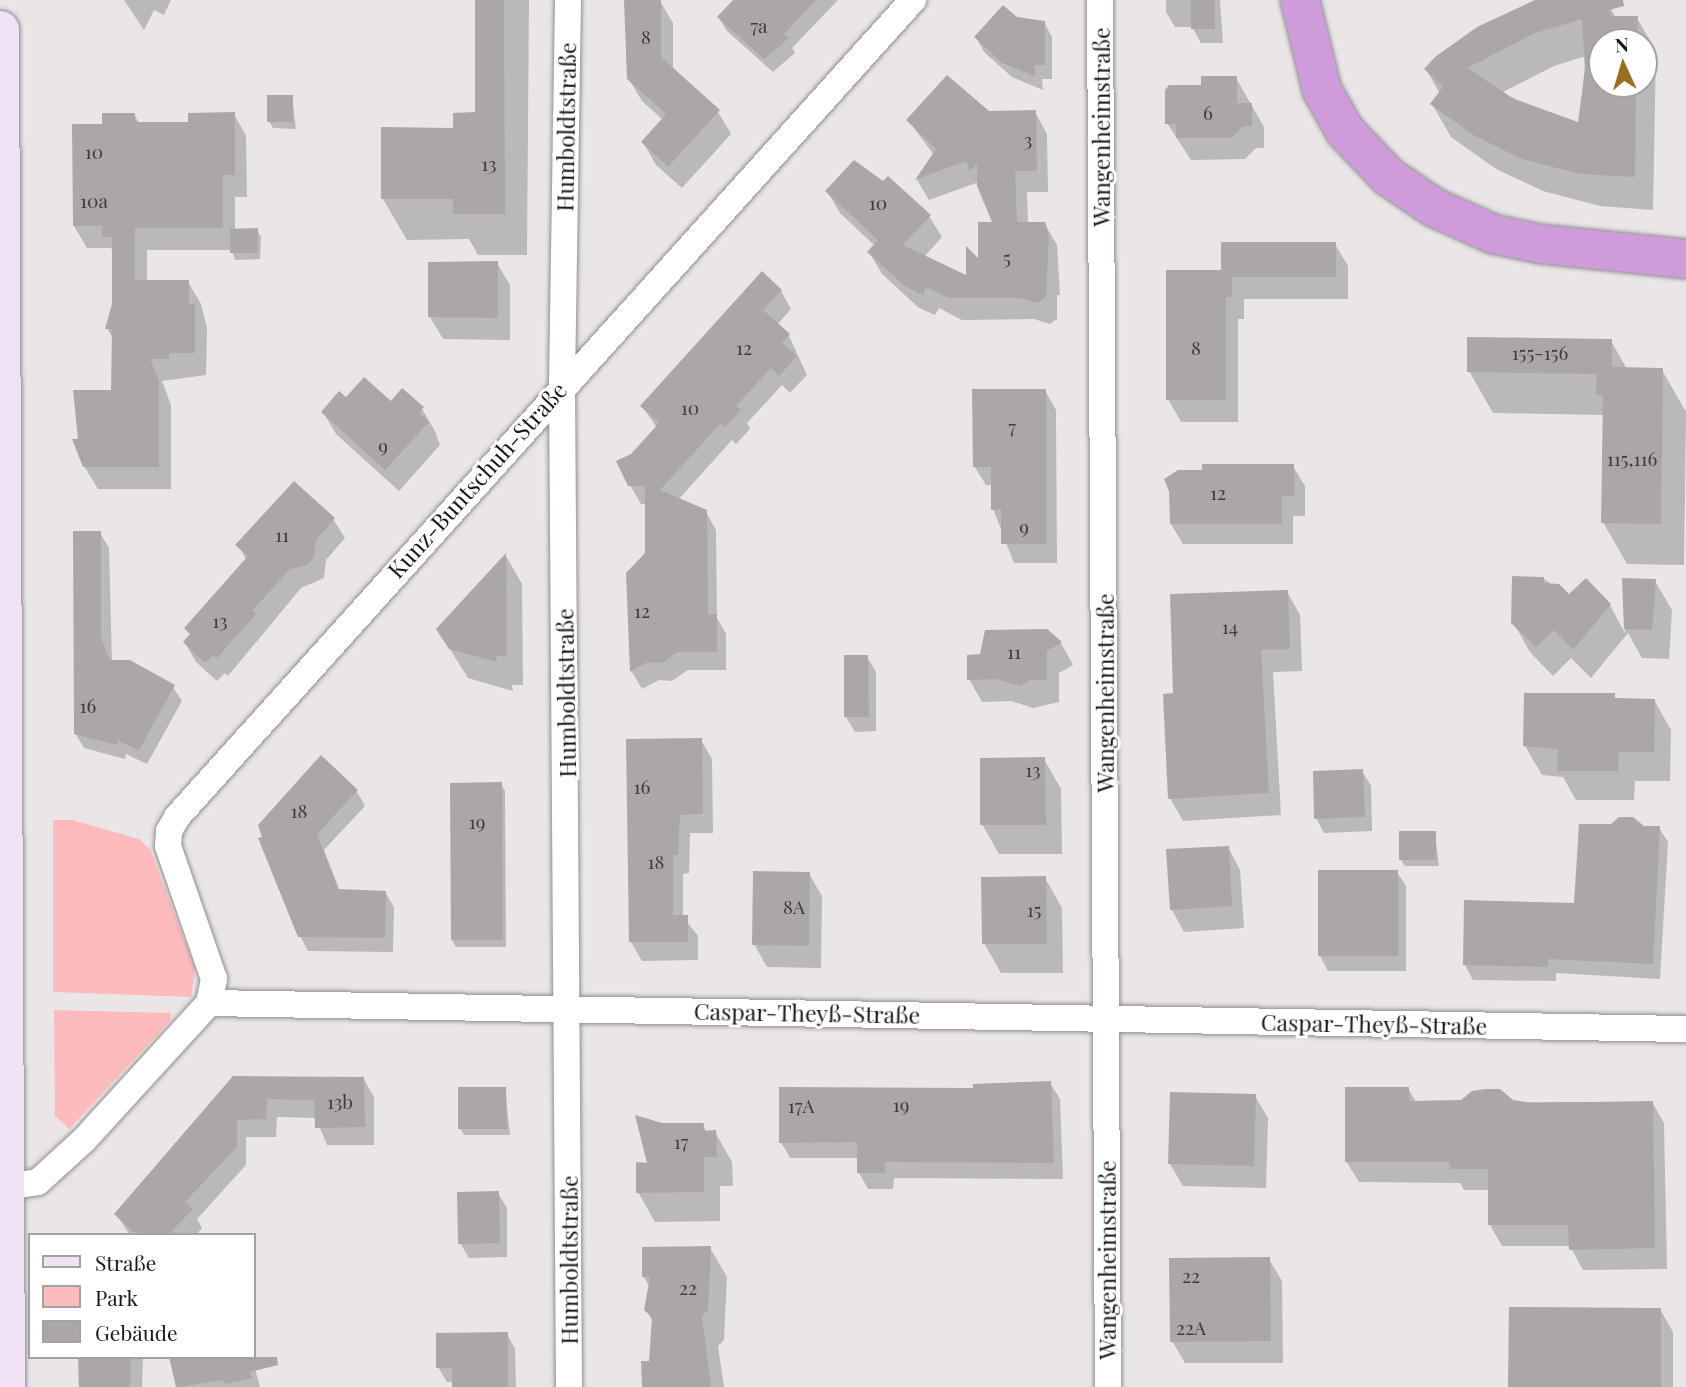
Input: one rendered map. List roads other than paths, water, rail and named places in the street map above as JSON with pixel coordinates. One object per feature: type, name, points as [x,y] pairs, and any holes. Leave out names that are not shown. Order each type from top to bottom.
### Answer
[{"type":"highway","points":[[1300,0],[1322,90],[1345,131],[1389,177],[1435,208],[1493,234],[1541,244],[1686,259]]},
{"type":"main road","points":[[0,29],[2,1185],[6,1387]]},
{"type":"street","name":"Humboldtstraße","points":[[568,0],[562,384],[569,1008],[569,1387]]},
{"type":"street","name":"Kunz-Buntschuh-Straße","points":[[209,1003],[214,979],[168,846],[171,825],[562,384],[913,0]]},
{"type":"street","name":"Wangenheimstraße","points":[[1100,0],[1108,1387]]},
{"type":"street","name":"Caspar-Theyß-Straße","points":[[209,1003],[1686,1029]]},
{"type":"street","points":[[2,1185],[38,1182],[84,1140],[209,1003]]}]
